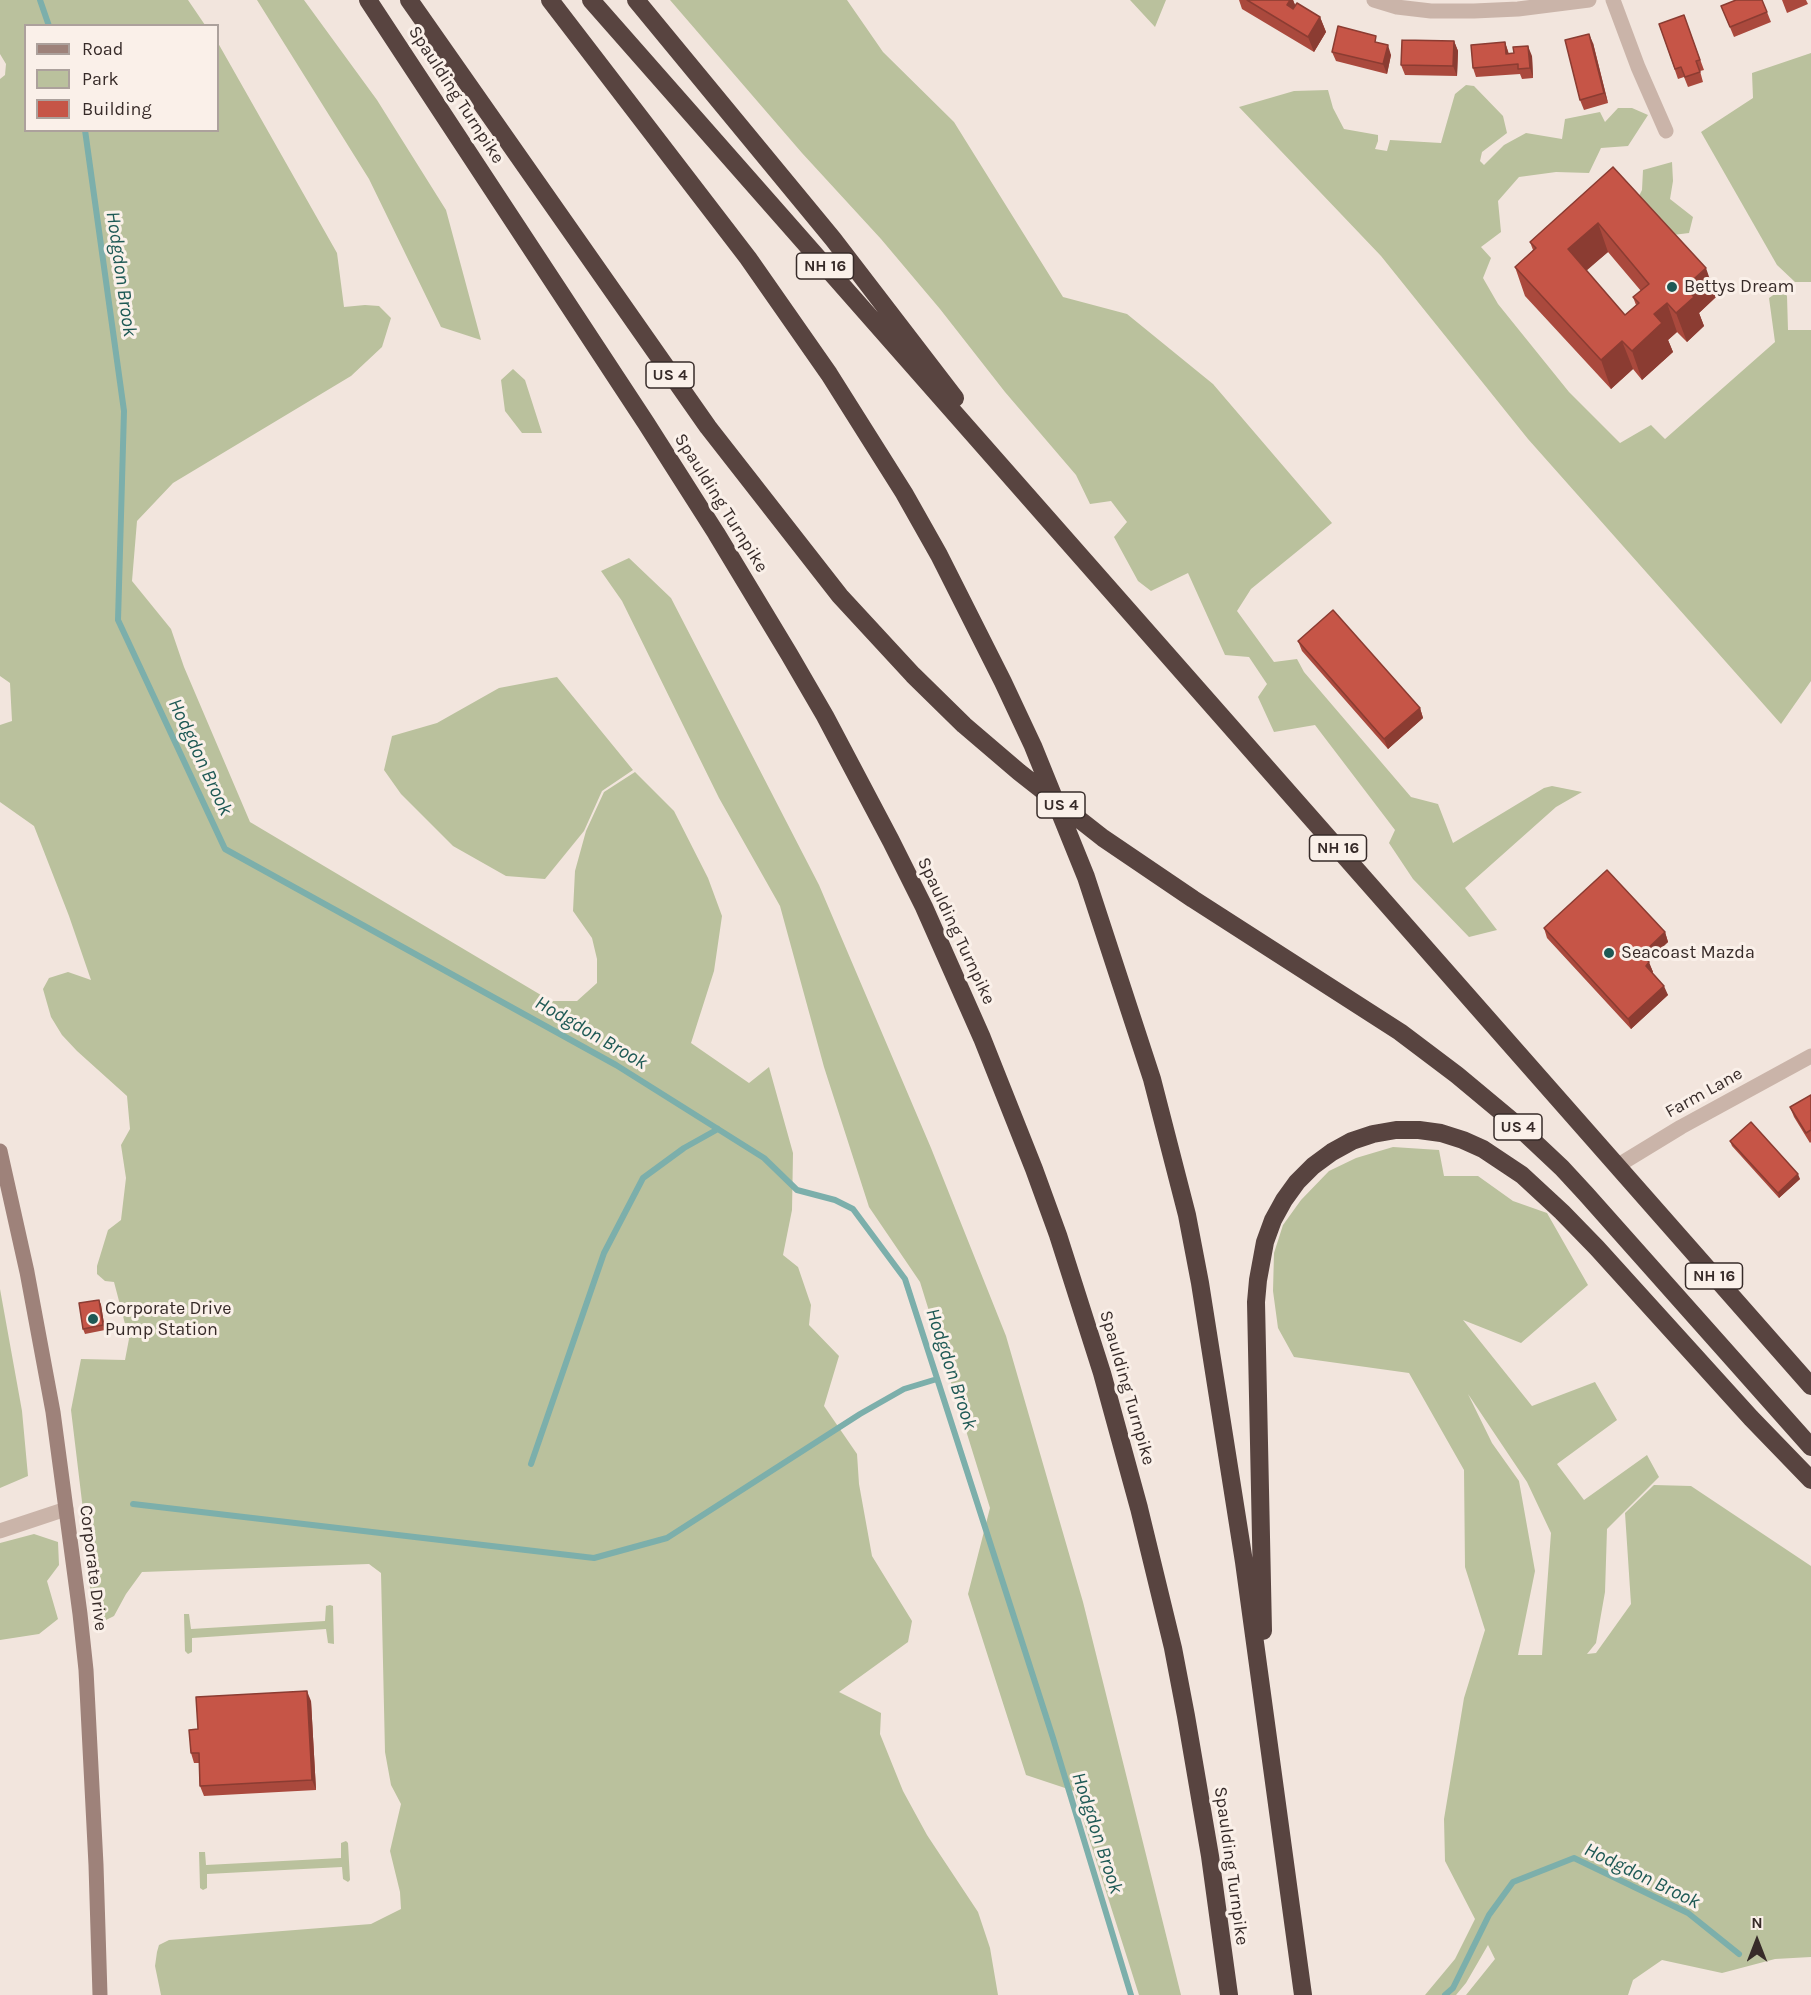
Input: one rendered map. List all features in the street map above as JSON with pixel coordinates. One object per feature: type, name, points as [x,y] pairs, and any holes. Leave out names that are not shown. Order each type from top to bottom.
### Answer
[{"type":"highway","name":"Spaulding Turnpike","points":[[368,0],[646,423],[783,644],[825,716],[924,907],[982,1038],[1034,1169],[1077,1294],[1102,1373],[1142,1519],[1186,1716],[1210,1856],[1229,1995]]},
{"type":"highway","name":"US 4","points":[[409,0],[708,427],[840,597],[913,675],[964,725],[1094,831],[1162,879],[1400,1032],[1511,1120],[1563,1168],[1811,1447]]},
{"type":"highway","points":[[550,0],[748,258],[867,433],[904,493],[971,619],[1033,746],[1062,813],[1132,1012],[1187,1215],[1224,1424],[1303,1995]]},
{"type":"highway","name":"NH 16","points":[[591,0],[1811,1386]]},
{"type":"highway","points":[[636,0],[833,239],[1059,532]]},
{"type":"highway","points":[[1264,1720],[1257,1390],[1258,1280],[1265,1242],[1284,1200],[1313,1166],[1352,1141],[1396,1130],[1441,1133],[1463,1140],[1502,1161],[1522,1175],[1576,1226],[1751,1419],[1811,1480]]},
{"type":"highway","points":[[1290,1906],[1310,1995]]},
{"type":"street","points":[[1374,0],[1397,7],[1431,11],[1474,11],[1547,6],[1589,0]]},
{"type":"street","points":[[1613,0],[1638,68],[1666,130]]},
{"type":"street","name":"Farm Lane","points":[[1617,1166],[1682,1127],[1811,1056]]},
{"type":"street","name":"Corporate Drive","points":[[0,1151],[27,1272],[53,1412],[86,1670],[100,1995]]},
{"type":"street","points":[[0,1531],[66,1509]]},
{"type":"green space","points":[[0,0],[188,0],[204,24],[24,24],[24,132],[219,132],[219,45],[337,253],[344,307],[379,306],[391,318],[382,347],[351,376],[173,483],[137,521],[132,581],[171,629],[184,667],[250,822],[551,1001],[577,1001],[597,983],[597,959],[592,938],[573,911],[575,871],[586,831],[604,792],[635,772],[674,811],[708,878],[722,916],[714,971],[691,1043],[749,1083],[769,1067],[793,1153],[792,1210],[783,1255],[798,1267],[811,1305],[809,1325],[839,1356],[824,1406],[857,1454],[859,1484],[872,1556],[912,1621],[908,1642],[839,1692],[881,1713],[880,1734],[903,1791],[927,1835],[978,1912],[990,1948],[998,1995],[161,1995],[155,1966],[157,1952],[159,1945],[169,1940],[371,1924],[401,1909],[400,1892],[390,1851],[401,1804],[391,1785],[385,1752],[381,1573],[369,1564],[142,1572],[114,1616],[102,1622],[93,1622],[71,1410],[81,1359],[125,1360],[129,1339],[114,1282],[105,1281],[97,1274],[97,1266],[108,1230],[121,1220],[126,1178],[121,1145],[130,1129],[127,1096],[77,1051],[62,1035],[51,1017],[43,989],[49,978],[68,972],[91,980],[34,826],[0,802],[0,725],[12,721],[10,683],[0,676],[0,79],[5,75],[6,64],[0,54]]},
{"type":"green space","points":[[257,0],[304,0],[377,100],[446,210],[481,340],[441,327],[369,179]]},
{"type":"green space","points":[[670,0],[847,0],[883,52],[954,122],[1063,297],[1127,314],[1213,384],[1332,523],[1251,589],[1237,611],[1274,662],[1297,659],[1304,672],[1411,797],[1438,804],[1453,843],[1544,788],[1552,786],[1582,792],[1556,807],[1465,888],[1497,930],[1469,937],[1413,879],[1389,843],[1395,830],[1315,725],[1274,732],[1258,697],[1267,684],[1249,657],[1225,655],[1188,573],[1151,591],[1138,581],[1114,537],[1127,522],[1111,501],[1090,504],[1076,475],[1005,392],[940,309]]},
{"type":"green space","points":[[1130,0],[1166,0],[1155,27]]},
{"type":"green space","points":[[1811,53],[1811,282],[1795,282],[1777,265],[1701,132],[1753,98],[1752,73]]},
{"type":"green space","points":[[1466,85],[1474,86],[1503,116],[1507,133],[1482,152],[1480,161],[1484,165],[1504,145],[1526,133],[1562,139],[1565,119],[1600,112],[1605,122],[1618,108],[1632,108],[1648,115],[1628,146],[1601,148],[1589,173],[1556,172],[1519,177],[1498,201],[1501,232],[1481,247],[1491,258],[1483,278],[1498,304],[1569,392],[1620,443],[1651,425],[1665,439],[1775,342],[1769,298],[1782,289],[1787,296],[1788,330],[1811,330],[1811,681],[1781,724],[1528,439],[1381,256],[1239,107],[1294,91],[1328,90],[1333,108],[1344,129],[1378,135],[1375,149],[1387,151],[1390,140],[1441,143],[1455,94]]},
{"type":"green space","points":[[1672,162],[1673,181],[1670,199],[1693,217],[1689,233],[1673,235],[1638,198],[1642,190],[1643,170]]},
{"type":"green space","points":[[513,369],[525,380],[542,433],[522,433],[505,411],[501,380]]},
{"type":"green space","points":[[629,558],[671,598],[819,885],[931,1148],[1006,1336],[1083,1602],[1181,1995],[1139,1995],[1074,1791],[1026,1775],[968,1594],[990,1508],[920,1282],[869,1207],[824,1067],[780,906],[719,798],[622,601],[601,571]]},
{"type":"green space","points":[[557,677],[633,770],[602,791],[584,831],[545,879],[506,876],[453,846],[401,794],[384,770],[392,736],[437,723],[499,688]]},
{"type":"green space","points":[[1393,1147],[1439,1150],[1444,1176],[1478,1176],[1513,1201],[1547,1213],[1588,1285],[1521,1343],[1463,1320],[1532,1406],[1595,1382],[1617,1420],[1557,1464],[1584,1500],[1647,1455],[1659,1477],[1607,1529],[1605,1592],[1596,1643],[1587,1654],[1596,1653],[1631,1604],[1625,1513],[1654,1485],[1691,1486],[1811,1566],[1811,1957],[1775,1959],[1722,1973],[1662,1960],[1633,1980],[1628,1995],[1466,1995],[1495,1959],[1488,1945],[1466,1983],[1456,1995],[1425,1995],[1455,1959],[1475,1919],[1445,1861],[1444,1819],[1464,1698],[1485,1630],[1465,1567],[1464,1470],[1409,1373],[1294,1357],[1278,1328],[1273,1291],[1274,1253],[1283,1225],[1301,1200],[1329,1171],[1356,1158]],"holes":[[[1468,1394],[1527,1482],[1551,1533],[1542,1655],[1518,1655],[1535,1571],[1519,1481],[1492,1443]]]},
{"type":"green space","points":[[0,1289],[22,1411],[28,1476],[0,1488]]},
{"type":"green space","points":[[34,1534],[58,1542],[59,1565],[47,1581],[58,1619],[39,1634],[0,1640],[0,1543]]},
{"type":"green space","points":[[326,1606],[333,1606],[334,1644],[328,1643],[326,1629],[192,1638],[192,1652],[188,1654],[185,1651],[184,1614],[189,1614],[191,1629],[325,1621]]},
{"type":"green space","points":[[346,1841],[350,1880],[348,1882],[343,1879],[342,1867],[207,1874],[207,1888],[203,1890],[200,1888],[199,1852],[205,1852],[206,1865],[341,1858],[341,1843]]},
{"type":"building","points":[[1247,0],[1290,0],[1287,5],[1293,9],[1297,3],[1320,17],[1308,37]]},
{"type":"building","points":[[1736,0],[1762,0],[1767,12],[1730,27],[1721,6]]},
{"type":"building","points":[[1684,15],[1700,60],[1696,61],[1700,72],[1685,77],[1681,67],[1675,69],[1659,24]]},
{"type":"building","points":[[1338,26],[1376,36],[1375,42],[1388,45],[1383,64],[1332,52]]},
{"type":"building","points":[[1589,34],[1604,93],[1580,100],[1565,40]]},
{"type":"building","points":[[1402,40],[1454,41],[1453,66],[1401,65]]},
{"type":"building","points":[[1505,42],[1506,54],[1514,53],[1513,47],[1528,46],[1530,68],[1518,69],[1518,64],[1473,68],[1471,45]]},
{"type":"building","points":[[1613,167],[1706,268],[1685,287],[1694,297],[1676,313],[1667,303],[1654,314],[1662,323],[1632,351],[1622,341],[1601,360],[1515,267],[1536,248],[1530,242]],"holes":[[[1598,223],[1649,284],[1633,297],[1639,303],[1625,315],[1568,249]]]},
{"type":"building","points":[[1333,610],[1420,708],[1384,739],[1298,641]]},
{"type":"building","name":"Seacoast Mazda","points":[[1607,870],[1665,932],[1642,954],[1649,962],[1646,966],[1664,986],[1628,1019],[1544,928]]},
{"type":"building","points":[[1811,1095],[1811,1130],[1806,1133],[1790,1107]]},
{"type":"building","points":[[1751,1122],[1798,1174],[1778,1193],[1730,1141]]},
{"type":"building","name":"Corporate Drive Pump Station","points":[[99,1300],[103,1325],[83,1329],[79,1303]]},
{"type":"building","points":[[307,1691],[312,1780],[200,1786],[199,1753],[191,1753],[189,1730],[198,1729],[196,1697]]},
{"type":"waterway","name":"Hodgdon Brook","points":[[40,0],[48,24]]},
{"type":"waterway","name":"Hodgdon Brook","points":[[85,132],[124,411],[118,620],[225,849],[616,1065],[764,1158],[797,1190],[835,1200],[853,1209],[905,1279],[1053,1738],[1131,1995]]},
{"type":"waterway","points":[[531,1464],[604,1253],[643,1178],[684,1148],[718,1129]]},
{"type":"waterway","points":[[133,1504],[594,1558],[667,1538],[860,1414],[904,1389],[937,1379]]},
{"type":"waterway","name":"Hodgdon Brook","points":[[1445,1995],[1453,1988],[1489,1915],[1513,1882],[1574,1858],[1688,1913],[1739,1954]]},
{"type":"place","name":"Bettys Dream","points":[[1672,287]]},
{"type":"place","name":"Seacoast Mazda","points":[[1609,953]]},
{"type":"place","name":"Corporate Drive Pump Station","points":[[93,1319]]}]
